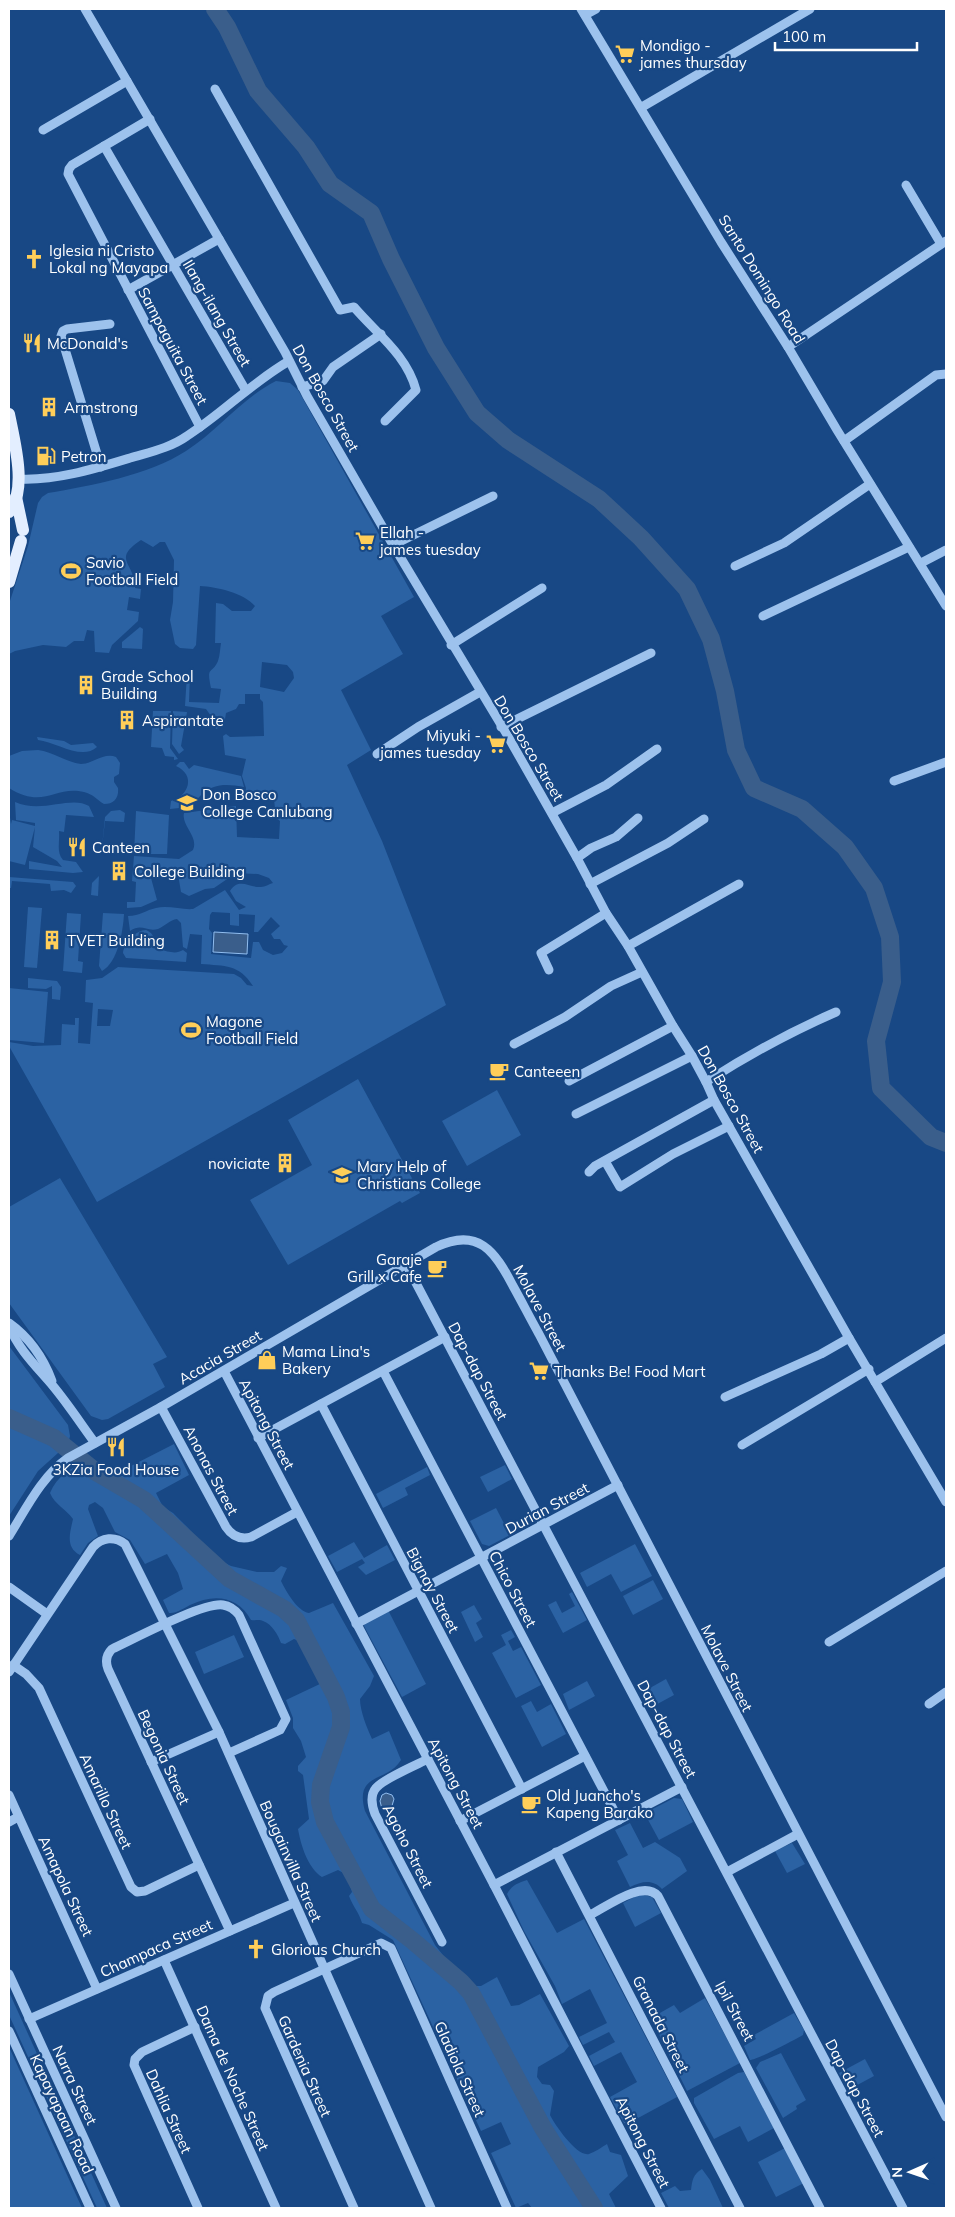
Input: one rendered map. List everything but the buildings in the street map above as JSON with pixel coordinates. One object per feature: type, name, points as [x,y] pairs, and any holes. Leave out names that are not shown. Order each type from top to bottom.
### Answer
[{"type":"main road","points":[[9,414],[17,454],[18,479],[14,504],[9,512]]},
{"type":"main road","points":[[9,582],[22,535],[16,496]]},
{"type":"street","name":"Don Bosco Street","points":[[85,9],[451,645],[552,813],[606,913],[628,946],[692,1056],[714,1100],[848,1338],[946,1502]]},
{"type":"street","points":[[583,12],[596,9]]},
{"type":"street","points":[[642,107],[810,9]]},
{"type":"street","name":"Santo Domingo Road","points":[[583,12],[642,107],[721,242],[788,347],[946,606]]},
{"type":"street","points":[[43,130],[127,81]]},
{"type":"street","points":[[215,88],[340,310],[354,307],[381,334],[412,374],[416,390],[385,421]]},
{"type":"street","points":[[104,146],[150,119]]},
{"type":"street","name":"Sampaguita Street","points":[[104,146],[72,165],[68,171],[70,180],[200,427]]},
{"type":"street","name":"Ilang-ilang Street","points":[[104,146],[245,389]]},
{"type":"street","points":[[788,347],[944,243],[906,185]]},
{"type":"street","points":[[128,290],[174,266],[219,239]]},
{"type":"street","points":[[100,467],[61,336],[64,330],[110,324]]},
{"type":"street","points":[[302,387],[322,380],[333,367],[381,334]]},
{"type":"street","points":[[18,479],[62,476],[160,449],[184,438],[245,389],[289,361]]},
{"type":"street","points":[[844,441],[936,375],[946,374]]},
{"type":"street","points":[[735,566],[784,543],[870,484]]},
{"type":"street","points":[[393,545],[493,496]]},
{"type":"street","points":[[762,616],[910,547]]},
{"type":"street","points":[[921,563],[946,550]]},
{"type":"street","points":[[451,645],[542,588]]},
{"type":"street","points":[[501,727],[651,653]]},
{"type":"street","points":[[377,754],[418,727],[480,692]]},
{"type":"street","points":[[552,813],[606,785],[657,750]]},
{"type":"street","points":[[894,781],[946,762]]},
{"type":"street","points":[[577,858],[591,848],[616,837],[638,818]]},
{"type":"street","points":[[590,884],[668,843],[704,819]]},
{"type":"street","points":[[628,946],[739,884]]},
{"type":"street","points":[[549,970],[541,953],[606,913]]},
{"type":"street","points":[[514,1044],[565,1017],[611,986],[642,972]]},
{"type":"street","points":[[706,1082],[751,1053],[836,1012]]},
{"type":"street","points":[[569,1081],[673,1026]]},
{"type":"street","points":[[576,1114],[692,1056]]},
{"type":"street","points":[[589,1172],[605,1161],[714,1100]]},
{"type":"street","points":[[605,1161],[620,1187],[673,1154],[730,1126]]},
{"type":"street","name":"Acacia Street","points":[[9,1536],[45,1480],[57,1466],[68,1458],[224,1371],[442,1244],[454,1240],[474,1241]]},
{"type":"street","name":"Molave Street","points":[[474,1241],[488,1248],[500,1263],[946,2117]]},
{"type":"street","name":"Dap-dap Street","points":[[406,1264],[903,2208]]},
{"type":"street","points":[[9,1324],[15,1341],[26,1356],[54,1386],[95,1443]]},
{"type":"street","points":[[9,1331],[12,1343],[31,1369],[54,1386]]},
{"type":"street","points":[[258,1438],[445,1337]]},
{"type":"street","points":[[725,1397],[821,1354],[848,1338]]},
{"type":"street","points":[[874,1382],[946,1338]]},
{"type":"street","points":[[742,1445],[868,1369]]},
{"type":"street","name":"Chico Street","points":[[383,1370],[619,1820]]},
{"type":"street","name":"Apitong Street","points":[[224,1371],[661,2208]]},
{"type":"street","name":"Bignay Street","points":[[321,1404],[522,1789]]},
{"type":"street","name":"Anonas Street","points":[[161,1407],[226,1527],[234,1536],[251,1537],[297,1512]]},
{"type":"street","name":"Durian Street","points":[[356,1624],[618,1486]]},
{"type":"street","name":"Bougainvilla Street","points":[[47,1614],[93,1547],[101,1540],[121,1541],[129,1549],[229,1753],[431,2208]]},
{"type":"street","points":[[829,1642],[946,1571]]},
{"type":"street","points":[[9,1587],[47,1614],[11,1668]]},
{"type":"street","points":[[166,1624],[202,1608],[216,1605],[228,1607],[239,1615],[286,1719],[280,1730],[229,1753]]},
{"type":"street","name":"Begonia Street","points":[[166,1624],[112,1649],[107,1657],[108,1669],[230,1931]]},
{"type":"street","name":"Amarillo Street","points":[[11,1668],[26,1674],[38,1688],[131,1887],[137,1892],[145,1891],[199,1865]]},
{"type":"street","points":[[929,1704],[946,1692]]},
{"type":"street","points":[[151,1762],[219,1732]]},
{"type":"street","points":[[460,1821],[585,1756]]},
{"type":"street","name":"Agoho Street","points":[[428,1759],[380,1784],[373,1792],[372,1803],[375,1814],[442,1942]]},
{"type":"street","points":[[494,1885],[682,1787]]},
{"type":"street","name":"Amapola Street","points":[[9,1795],[97,1989]]},
{"type":"street","points":[[9,1822],[18,1817]]},
{"type":"street","points":[[727,1872],[798,1834]]},
{"type":"street","name":"Granada Street","points":[[556,1852],[740,2208]]},
{"type":"street","name":"Ipil Street","points":[[590,1915],[638,1890],[649,1890],[658,1896],[820,2208]]},
{"type":"street","name":"Champaca Street","points":[[29,2019],[294,1903]]},
{"type":"street","name":"Gardenia Street","points":[[354,2208],[265,2008],[268,1996],[274,1992],[378,1943],[384,1943]]},
{"type":"street","name":"Gladiola Street","points":[[384,1943],[391,1948],[508,2208]]},
{"type":"street","name":"Dama de Noche Street","points":[[164,1960],[276,2208]]},
{"type":"street","name":"Narra Street","points":[[9,1974],[116,2208]]},
{"type":"street","name":"Dahlia Street","points":[[195,2027],[142,2052],[135,2059],[134,2065],[198,2208]]},
{"type":"street","name":"Kapayapaan Road","points":[[9,2031],[90,2208]]},
{"type":"shaded area","points":[[276,381],[290,383],[298,390],[414,597],[381,616],[403,654],[341,690],[371,750],[347,765],[382,841],[446,1005],[97,1202],[9,1046],[9,1042],[33,1046],[61,1045],[62,1024],[75,1025],[75,1018],[79,1018],[78,1043],[90,1044],[93,1003],[85,1002],[86,980],[102,978],[118,967],[234,974],[247,985],[253,986],[237,970],[224,966],[201,964],[202,935],[190,934],[187,949],[183,947],[181,923],[177,919],[158,929],[138,928],[130,931],[128,916],[161,907],[193,909],[225,890],[239,910],[246,907],[236,901],[230,891],[233,887],[244,884],[264,887],[273,883],[269,878],[258,874],[236,873],[214,888],[205,889],[189,896],[181,892],[178,874],[158,875],[151,878],[157,900],[141,907],[127,908],[127,902],[135,902],[136,882],[132,881],[134,856],[179,859],[193,850],[194,840],[185,822],[184,813],[236,806],[237,837],[279,839],[280,821],[276,818],[274,799],[254,799],[245,796],[246,788],[242,776],[246,759],[225,755],[223,736],[226,734],[230,737],[264,736],[263,702],[260,699],[260,694],[245,694],[245,704],[239,704],[236,709],[226,713],[224,725],[216,729],[213,721],[218,717],[211,716],[206,709],[185,706],[187,674],[190,674],[189,702],[219,703],[221,689],[211,688],[209,676],[220,654],[221,643],[215,643],[216,603],[223,604],[232,611],[251,611],[255,606],[237,594],[222,589],[200,586],[196,645],[193,649],[180,648],[175,644],[170,620],[173,602],[174,560],[165,542],[160,542],[153,547],[141,540],[127,552],[126,557],[132,572],[135,588],[141,589],[140,599],[129,597],[127,610],[139,612],[138,621],[112,645],[109,653],[95,652],[94,631],[87,630],[84,641],[74,641],[66,647],[43,645],[9,654],[9,604],[28,546],[38,503],[42,497],[48,493],[82,487],[155,467],[198,443],[241,405]],"holes":[[[262,662],[287,665],[293,672],[294,678],[284,692],[260,687]],[[212,912],[230,913],[230,925],[239,926],[239,914],[255,915],[254,932],[258,932],[271,917],[280,926],[271,934],[274,939],[280,939],[284,945],[288,946],[282,953],[273,955],[263,950],[259,942],[253,942],[251,958],[211,954],[212,933],[209,929]],[[98,1009],[113,1010],[110,1026],[97,1026]]]},
{"type":"shaded area","points":[[140,627],[143,629],[142,649],[122,648],[122,642]]},
{"type":"shaded area","points":[[153,711],[171,711],[170,748],[178,759],[174,760],[174,757],[165,756],[162,748],[151,747]]},
{"type":"shaded area","points":[[173,711],[187,712],[181,746],[184,750],[179,754],[172,744]]},
{"type":"shaded area","points":[[37,737],[64,741],[71,745],[93,743],[97,747],[91,751],[84,752],[69,750],[38,740]]},
{"type":"shaded area","points":[[38,750],[81,764],[107,756],[116,757],[120,763],[119,774],[114,777],[114,782],[118,788],[117,797],[113,802],[104,804],[84,792],[74,791],[31,797],[9,788],[9,756],[22,751]]},
{"type":"shaded area","points":[[180,762],[184,762],[189,769],[194,765],[241,776],[244,787],[232,785],[216,786],[206,791],[189,807],[170,809],[171,801],[182,795],[188,785],[186,775],[176,766]]},
{"type":"shaded area","points":[[15,802],[25,805],[46,806],[74,802],[89,806],[94,817],[66,815],[64,832],[59,831],[61,857],[63,860],[76,862],[83,872],[73,873],[29,869],[29,861],[62,867],[57,861],[33,847],[35,827],[25,865],[9,861],[9,811],[11,824],[12,820],[35,826],[35,823],[16,820]]},
{"type":"shaded area","points":[[120,810],[125,813],[124,822],[105,821],[102,847],[105,817],[111,811]]},
{"type":"shaded area","points":[[136,811],[169,815],[167,854],[134,854]]},
{"type":"shaded area","points":[[99,876],[98,896],[91,895],[92,883]]},
{"type":"shaded area","points":[[9,877],[73,882],[76,886],[71,893],[64,890],[51,891],[50,884],[12,881],[11,888],[9,888]]},
{"type":"shaded area","points":[[28,907],[42,908],[37,968],[24,967]]},
{"type":"shaded area","points":[[67,913],[81,914],[78,961],[83,962],[82,973],[63,971]]},
{"type":"shaded area","points":[[103,913],[124,914],[119,946],[112,961],[102,971],[99,966]]},
{"type":"shaded area","points":[[146,930],[153,936],[161,949],[174,952],[183,950],[187,953],[186,962],[126,958],[123,953],[128,941],[138,932]]},
{"type":"shaded area","points":[[214,932],[248,934],[247,954],[213,952]]},
{"type":"shaded area","points":[[28,978],[57,981],[61,987],[60,1000],[52,999],[52,986],[46,989],[28,988]]},
{"type":"shaded area","points":[[9,988],[48,992],[44,1043],[9,1040]]},
{"type":"shaded area","points":[[358,1079],[420,1193],[402,1203],[400,1201],[288,1265],[250,1200],[312,1165],[288,1120]]},
{"type":"shaded area","points":[[497,1090],[521,1135],[467,1166],[442,1121]]},
{"type":"shaded area","points":[[60,1178],[167,1357],[153,1364],[165,1387],[108,1419],[102,1420],[91,1416],[9,1303],[9,1207]]},
{"type":"shaded area","points":[[9,1346],[68,1425],[70,1436],[68,1444],[38,1471],[9,1516]]},
{"type":"shaded area","points":[[174,1444],[189,1475],[156,1493],[163,1507],[173,1513],[188,1528],[203,1550],[231,1566],[257,1572],[274,1572],[281,1566],[287,1568],[281,1581],[292,1600],[300,1609],[309,1613],[333,1603],[374,1676],[370,1686],[360,1699],[362,1714],[370,1735],[372,1739],[389,1731],[401,1760],[395,1767],[368,1784],[364,1790],[363,1799],[365,1811],[435,1945],[449,1963],[454,1968],[460,1970],[475,1986],[481,1986],[497,1977],[511,2006],[519,2005],[540,1994],[569,2046],[564,2052],[538,2067],[537,2077],[542,2084],[550,2085],[554,2091],[550,2115],[561,2133],[573,2146],[584,2154],[596,2151],[607,2144],[610,2152],[621,2155],[628,2176],[609,2194],[616,2208],[532,2208],[528,2203],[516,2208],[491,2153],[511,2144],[501,2122],[481,2131],[393,1940],[369,1925],[362,1923],[349,1896],[352,1892],[347,1875],[338,1870],[322,1877],[309,1862],[303,1849],[298,1829],[309,1819],[303,1775],[298,1771],[298,1766],[306,1757],[301,1741],[293,1728],[293,1718],[286,1700],[322,1683],[319,1670],[310,1651],[294,1639],[285,1644],[281,1643],[272,1627],[266,1622],[251,1620],[239,1606],[225,1599],[216,1598],[199,1601],[177,1612],[169,1613],[163,1600],[183,1589],[178,1573],[167,1554],[145,1564],[130,1540],[115,1532],[103,1508],[95,1502],[89,1505],[88,1509],[98,1536],[88,1543],[80,1555],[72,1548],[70,1539],[73,1519],[55,1501],[50,1493],[56,1482],[70,1470],[87,1461],[104,1472],[123,1476],[131,1466]]},
{"type":"shaded area","points":[[505,1465],[512,1479],[488,1492],[480,1477]]},
{"type":"shaded area","points":[[427,1467],[430,1475],[405,1488],[408,1495],[383,1508],[376,1494]]},
{"type":"shaded area","points":[[496,1508],[510,1535],[489,1546],[482,1544],[470,1521]]},
{"type":"shaded area","points":[[354,1542],[364,1558],[387,1545],[395,1560],[366,1575],[358,1567],[365,1563],[362,1559],[337,1572],[328,1556]]},
{"type":"shaded area","points":[[635,1544],[652,1576],[621,1592],[611,1574],[587,1587],[580,1573]]},
{"type":"shaded area","points":[[653,1580],[663,1599],[633,1615],[623,1596]]},
{"type":"shaded area","points":[[572,1592],[587,1620],[563,1633],[548,1605],[556,1601],[562,1613],[575,1606],[569,1594]]},
{"type":"shaded area","points":[[474,1605],[482,1619],[476,1623],[483,1637],[475,1642],[461,1612]]},
{"type":"shaded area","points":[[388,1610],[426,1684],[402,1697],[364,1626],[365,1623]]},
{"type":"shaded area","points":[[511,1630],[515,1637],[508,1641],[513,1651],[521,1647],[541,1685],[516,1698],[492,1653],[506,1645],[501,1635]]},
{"type":"shaded area","points":[[234,1635],[244,1657],[204,1674],[195,1652]]},
{"type":"shaded area","points":[[666,1679],[674,1695],[650,1708],[641,1693]]},
{"type":"shaded area","points":[[587,1681],[595,1696],[569,1710],[563,1694]]},
{"type":"shaded area","points":[[531,1701],[537,1712],[551,1704],[566,1734],[542,1747],[521,1706]]},
{"type":"shaded area","points":[[386,1793],[392,1795],[394,1799],[391,1809],[387,1812],[382,1809],[380,1801],[382,1795]]},
{"type":"shaded area","points":[[674,1798],[682,1799],[693,1822],[659,1840],[646,1816],[647,1812]]},
{"type":"shaded area","points":[[630,1823],[643,1848],[655,1842],[680,1858],[687,1871],[662,1889],[651,1882],[639,1883],[630,1887],[617,1861],[628,1855],[615,1830]]},
{"type":"shaded area","points":[[792,1843],[805,1864],[787,1873],[775,1851]]},
{"type":"shaded area","points":[[527,1880],[557,1933],[584,1919],[677,2097],[627,2124],[624,2123],[610,2097],[637,2082],[621,2052],[594,2066],[589,2056],[615,2042],[609,2032],[583,2045],[579,2037],[607,2023],[590,1989],[562,2004],[555,1986],[524,1931],[507,1894],[511,1888]]},
{"type":"shaded area","points":[[640,1894],[652,1897],[661,1913],[635,1927],[623,1903]]},
{"type":"shaded area","points":[[9,1992],[107,2208],[97,2208],[9,2015]]},
{"type":"shaded area","points":[[705,1998],[740,2063],[687,2091],[651,2018],[674,2005],[680,2013]]},
{"type":"shaded area","points":[[794,2013],[804,2030],[803,2035],[750,2060],[744,2046],[756,2039],[754,2035]]},
{"type":"shaded area","points":[[9,2047],[82,2208],[9,2208]]},
{"type":"shaded area","points":[[781,2053],[806,2100],[796,2106],[797,2109],[783,2118],[756,2068],[760,2062]]},
{"type":"shaded area","points":[[865,2059],[874,2076],[848,2090],[839,2073]]},
{"type":"shaded area","points":[[744,2072],[774,2128],[748,2142],[740,2126],[714,2139],[694,2103],[694,2098],[738,2073]]},
{"type":"shaded area","points":[[785,2148],[804,2183],[776,2197],[758,2162]]},
{"type":"shaded area","points":[[702,2169],[710,2180],[723,2208],[669,2208],[661,2193],[675,2186],[680,2191],[691,2190],[694,2178]]},
{"type":"waterway","points":[[215,9],[227,27],[258,91],[306,147],[330,184],[371,213],[391,259],[436,348],[477,413],[508,440],[599,499],[641,538],[687,589],[711,639],[725,691],[736,750],[754,788],[802,809],[845,847],[874,888],[890,937],[892,982],[876,1041],[881,1088],[931,1137],[946,1143]]},
{"type":"waterway","points":[[9,1418],[54,1438],[96,1472],[144,1500],[230,1579],[284,1609],[296,1620],[336,1697],[341,1712],[341,1727],[321,1785],[320,1802],[325,1822],[372,1909],[413,1941],[461,1982],[471,1993],[543,2128],[594,2208]]},
{"type":"place","name":"Mondigo - james thursday","points":[[625,54]]},
{"type":"place","name":"Iglesia ni Cristo Lokal ng Mayapa","points":[[34,259]]},
{"type":"place","name":"McDonald's","points":[[32,343]]},
{"type":"place","name":"Armstrong","points":[[49,407]]},
{"type":"place","name":"Petron","points":[[46,456]]},
{"type":"place","name":"Ellah - james tuesday","points":[[365,541]]},
{"type":"place","name":"Savio Football Field","points":[[71,571]]},
{"type":"place","name":"Grade School Building","points":[[86,685]]},
{"type":"place","name":"Aspirantate","points":[[127,720]]},
{"type":"place","name":"Miyuki - james tuesday","points":[[496,744]]},
{"type":"place","name":"Don Bosco College Canlubang","points":[[187,803]]},
{"type":"place","name":"Canteen","points":[[77,847]]},
{"type":"place","name":"College Building","points":[[119,871]]},
{"type":"place","name":"TVET Building","points":[[52,940]]},
{"type":"place","name":"Magone Football Field","points":[[191,1030]]},
{"type":"place","name":"Canteeen","points":[[499,1071]]},
{"type":"place","name":"noviciate","points":[[285,1163]]},
{"type":"place","name":"Mary Help of Christians College","points":[[342,1175]]},
{"type":"place","name":"Garaje Grill x Cafe","points":[[437,1268]]},
{"type":"place","name":"Mama Lina's Bakery","points":[[267,1360]]},
{"type":"place","name":"Thanks Be! Food Mart","points":[[539,1371]]},
{"type":"place","name":"3KZia Food House","points":[[116,1447]]},
{"type":"place","name":"Old Juancho's Kapeng Barako","points":[[531,1804]]},
{"type":"place","name":"Glorious Church","points":[[256,1949]]}]
